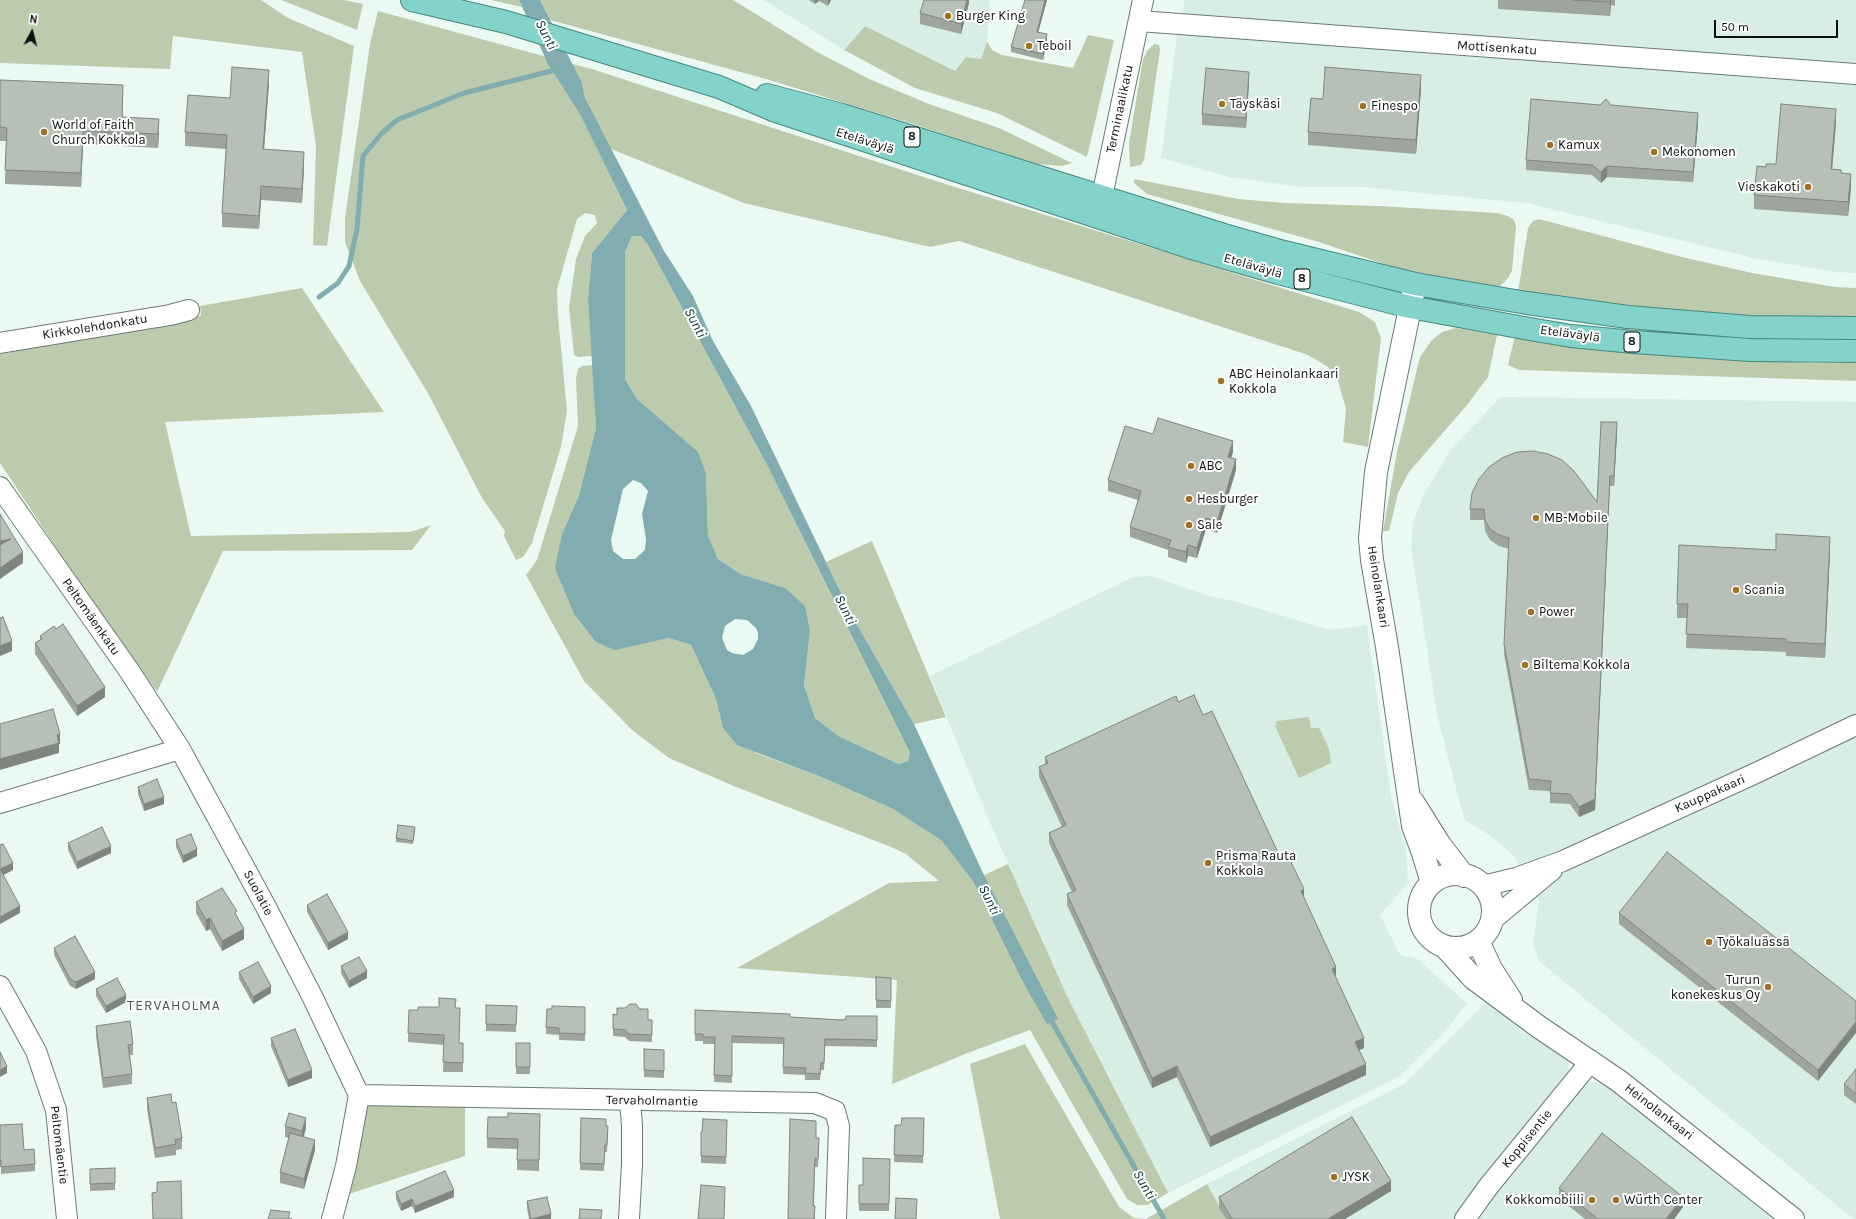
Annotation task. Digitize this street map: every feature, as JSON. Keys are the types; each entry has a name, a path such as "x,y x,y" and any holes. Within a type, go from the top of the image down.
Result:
{"highway":[{"name":"Eteläväylä","path":"412,0 506,22 719,87 773,110 1097,218 1270,271 1410,307 1555,333 1634,342 1750,350 1856,351"},
{"name":"Eteläväylä","path":"719,87 778,97 842,115 1276,250 1415,284 1527,303 1628,317 1749,327 1856,328"}],"street":[{"name":"Terminaalikatu","path":"1097,218 1143,0"},
{"name":"Mottisenkatu","path":"1139,21 1856,74"},
{"name":"Heinolankaari","path":"1415,284 1376,472 1370,538 1372,560 1387,647 1413,826 1432,883"},
{"name":"Kirkkolehdonkatu","path":"0,343 170,315 189,310"},
{"name":"Peltomäenkatu","path":"0,487 128,669 180,749"},
{"name":"Kauppakaari","path":"1483,886 1516,878 1563,861 1756,773 1856,725"},
{"path":"0,803 180,749"},
{"name":"Suolatie","path":"180,749 266,907 312,996 359,1095"},
{"name":"Heinolankaari","path":"1409,796 1440,845 1464,876"},
{"name":"Kauppakaari","path":"1492,920 1563,861"},
{"path":"1453,875 1464,876 1474,879 1483,886 1489,896 1492,908 1492,920 1486,932 1478,941 1466,947 1445,947 1435,942 1427,934 1421,924 1419,913 1420,902 1432,883 1442,877 1453,875"},
{"name":"Heinolankaari","path":"1478,941 1491,969 1519,1013"},
{"name":"Heinolankaari","path":"1445,947 1473,978 1519,1013 1591,1061 1625,1086 1793,1219"},
{"name":"Peltomäentie","path":"0,986 36,1051 54,1105 59,1126 67,1219"},
{"name":"Koppisentie","path":"1465,1219 1488,1187 1591,1061"},
{"path":"332,1219 346,1166 359,1095"},
{"name":"Tervaholmantie","path":"359,1095 815,1103 835,1111 839,1126 836,1219"},
{"path":"629,1219 632,1164 630,1100"}],"shaded area":[{"path":"764,0 990,0 987,41 981,59 966,57 955,71 865,26 844,50"},
{"path":"1184,0 1856,0 1856,273 1836,272 1754,258 1526,203 1362,187 1302,187 1229,177 1161,158 1177,36 1183,15"},
{"path":"1501,397 1856,402 1856,1219 1846,1213 1539,961 1533,944 1539,900 1514,856 1492,837 1464,819 1437,714 1411,547 1413,523 1425,492 1452,448"},
{"path":"1151,576 1209,596 1234,601 1329,630 1367,625 1391,796 1406,851 1408,883 1380,915 1400,955 1418,959 1467,1004 1441,1036 1400,1076 1168,1193 1067,996 993,830 930,676 1133,577"},
{"path":"1488,1000 1523,1032 1570,1060 1567,1074 1457,1219 1226,1219 1207,1184 1404,1084"},
{"path":"1584,1082 1603,1082 1778,1219 1472,1219"}],"green space":[{"path":"0,0 261,0 288,18 354,46 327,246 313,245 316,146 302,52 173,36 170,69 0,63"},
{"path":"281,0 344,0 363,4 357,30"},
{"path":"491,0 519,0 522,7"},
{"path":"540,0 733,0 819,53 869,79 929,104 999,128 1072,163 1062,166 1037,164 766,79 550,20"},
{"path":"378,11 595,70 939,182 1359,312 1375,322 1381,338 1368,447 1343,442 1346,409 1338,381 1328,367 1308,355 959,241 930,247 744,203 594,142 627,210 592,253 588,299 592,356 578,357 574,355 569,307 576,259 585,236 597,223 595,215 585,213 577,219 557,289 558,316 567,411 561,447 532,543 523,557 516,560 504,536 505,531 482,498 429,395 360,281 345,242 345,218 370,44"},
{"path":"865,26 955,71 966,57 981,59 987,41 992,50 1002,55 1073,68 1088,35 1114,40 1087,157 997,113 915,88 844,50"},
{"path":"1154,44 1159,45 1160,50 1144,160 1141,165 1130,167 1129,143 1143,59 1147,51"},
{"path":"1134,179 1238,199 1285,203 1379,206 1497,213 1508,216 1514,220 1516,227 1512,271 1508,278 1498,288 1416,275 1319,242 1147,194 1134,183"},
{"path":"1539,219 1682,257 1752,273 1835,287 1856,288 1856,319 1738,318 1639,309 1518,292 1528,228 1533,221"},
{"path":"632,236 641,236 648,245 766,463 910,753 908,761 899,764 840,737 815,718 804,685 810,631 785,588 741,574 718,559 708,536 706,473 698,453 637,399 625,379 625,253"},
{"path":"302,288 384,412 165,422 191,536 410,532 431,525 412,550 223,551 157,692 77,579 0,463 0,354 201,316 200,306"},
{"path":"1456,328 1497,335 1488,377 1467,405 1409,472 1398,493 1389,531 1383,531 1397,452 1420,357 1432,340 1442,332"},
{"path":"1515,336 1656,355 1812,363 1856,363 1856,381 1519,370 1508,365"},
{"path":"593,365 596,428 579,495 562,534 615,649 669,638 691,645 716,699 723,728 756,753 826,779 893,809 942,841 973,880 1008,864 1067,996 1168,1193 1147,1205 1137,1205 1127,1199 1030,1030 970,1052 892,1084 897,980 737,968 889,883 939,881 906,854 891,847 736,787 669,758 632,730 584,681 526,575 537,560 578,426 576,378 578,369 582,366"},
{"path":"872,541 946,717 914,724 852,616 826,562"},
{"path":"1309,717 1311,728 1319,728 1329,749 1331,763 1299,778 1275,726 1277,721"},
{"path":"1025,1044 1119,1207 1134,1218 1146,1219 1000,1219 970,1064"},
{"path":"366,1103 465,1104 465,1156 346,1195"},
{"path":"1207,1184 1226,1219 1146,1219"}],"water":[{"path":"519,0 540,0 581,81 585,98 664,251 693,296 713,341 751,406 852,616 914,724 983,873 1058,1019 1047,1024 1024,984 973,881 942,841 893,809 826,779 737,745 723,728 716,699 691,645 669,638 615,650 596,642 574,614 555,568 562,534 579,495 596,428 588,299 592,253 627,210 580,114 548,64","holes":["632,236 641,236 648,245 766,463 910,753 908,761 899,764 840,737 815,718 804,685 810,631 805,606 785,588 741,574 718,559 708,536 706,473 698,452 637,399 625,379 625,253","633,480 641,483 648,491 642,514 646,539 645,550 635,559 623,559 613,551 611,540 623,489","735,619 747,620 756,628 758,633 758,639 753,649 743,655 732,653 727,650 722,638 725,626"]}],"building":[{"path":"924,0 967,0 961,24 920,13"},
{"path":"1025,0 1045,0 1037,32 1047,34 1043,54 1011,47"},
{"path":"1574,0 1610,0 1610,2"},
{"path":"232,67 269,70 263,149 304,152 302,189 261,186 259,216 222,213 227,135 185,132 188,95 230,98"},
{"path":"1325,67 1421,75 1416,140 1308,132 1311,98 1323,99"},
{"path":"1206,68 1249,72 1246,118 1202,114"},
{"path":"0,80 123,85 122,117 159,119 158,134 83,131 81,173 5,170 7,128 0,127"},
{"path":"1531,99 1600,105 1606,99 1611,105 1698,113 1693,172 1607,166 1601,172 1592,165 1526,160"},
{"path":"1781,104 1836,109 1831,169 1841,170 1841,173 1851,174 1848,202 1754,195 1757,166 1766,167 1766,164 1776,164"},
{"path":"1158,418 1233,441 1228,457 1236,459 1217,522 1206,518 1197,548 1188,545 1186,552 1168,547 1171,540 1130,527 1141,491 1108,480 1125,426 1153,434"},
{"path":"1601,422 1617,422 1614,476 1610,476 1595,799 1579,807 1570,794 1550,793 1551,781 1529,779 1504,644 1509,538 1499,535 1490,529 1485,520 1484,509 1470,509 1472,493 1479,479 1489,467 1502,458 1517,452 1533,451 1548,454 1562,460 1574,471 1597,502"},
{"path":"0,514 23,552 0,568 0,545 11,539 0,541"},
{"path":"1776,534 1830,537 1825,644 1786,642 1786,639 1686,634 1688,604 1677,604 1679,545 1776,550"},
{"path":"3,617 12,641 0,646 0,618"},
{"path":"63,624 105,687 77,706 35,643 42,639 40,636 54,626 56,629"},
{"path":"1194,695 1203,715 1212,711 1281,859 1288,856 1304,889 1301,891 1336,967 1332,969 1364,1038 1355,1042 1366,1064 1210,1137 1177,1066 1152,1078 1067,894 1076,890 1049,833 1066,825 1039,767 1048,763 1045,757 1176,696 1178,702"},
{"path":"53,709 60,734 57,735 59,743 0,759 0,724"},
{"path":"157,779 164,797 144,804 138,787"},
{"path":"398,825 415,827 413,841 396,838"},
{"path":"102,827 111,846 77,862 68,843"},
{"path":"191,834 197,849 183,856 176,840"},
{"path":"3,844 13,863 0,869 0,845"},
{"path":"1667,852 1856,1001 1856,1022 1818,1070 1619,913"},
{"path":"0,869 20,906 0,917"},
{"path":"222,888 237,911 235,913 244,929 222,941 210,918 206,920 196,902"},
{"path":"327,894 348,932 328,943 307,905"},
{"path":"75,936 95,972 76,982 70,979 54,948"},
{"path":"359,957 367,971 349,981 341,966"},
{"path":"258,962 271,986 253,997 239,972"},
{"path":"876,977 891,978 891,1001 876,1000"},
{"path":"117,978 126,995 106,1006 96,989"},
{"path":"439,998 456,999 455,1008 460,1008 459,1043 463,1043 463,1063 443,1062 444,1035 408,1033 409,1010 418,1010 418,1007 439,1007"},
{"path":"630,1004 636,1004 640,1009 648,1009 648,1020 652,1020 652,1035 629,1034 625,1030 613,1029 613,1014 617,1015 617,1008 625,1008"},
{"path":"486,1005 517,1006 516,1025 486,1024"},
{"path":"552,1006 585,1007 585,1034 559,1033 559,1028 546,1027 547,1009 552,1009"},
{"path":"695,1010 790,1014 790,1017 842,1020 846,1019 846,1016 877,1016 877,1040 825,1039 824,1063 821,1063 820,1074 805,1073 806,1068 783,1067 784,1038 732,1036 732,1076 714,1075 715,1037 703,1037 703,1034 695,1034"},
{"path":"130,1021 133,1044 128,1045 132,1074 103,1078 96,1026"},
{"path":"295,1029 312,1070 288,1080 271,1038"},
{"path":"516,1043 530,1043 530,1067 516,1067"},
{"path":"644,1049 664,1050 664,1071 644,1070"},
{"path":"0,1052 7,1066 0,1070"},
{"path":"1856,1069 1856,1094 1844,1084"},
{"path":"171,1094 172,1103 176,1102 182,1138 175,1140 176,1144 155,1148 147,1098"},
{"path":"289,1113 306,1118 302,1131 285,1126"},
{"path":"508,1113 540,1114 539,1160 517,1160 518,1139 487,1138 488,1117 508,1117"},
{"path":"1352,1117 1391,1181 1328,1219 1232,1219 1219,1197"},
{"path":"581,1118 606,1119 606,1126 608,1126 604,1164 580,1163"},
{"path":"902,1118 924,1118 923,1156 894,1155 895,1125 901,1125"},
{"path":"703,1119 727,1120 726,1157 701,1156 701,1132"},
{"path":"790,1119 816,1121 816,1138 819,1138 818,1159 815,1158 813,1206 815,1206 814,1219 788,1219"},
{"path":"22,1124 24,1150 34,1149 35,1164 1,1167 0,1125"},
{"path":"290,1133 315,1140 304,1179 280,1172"},
{"path":"1602,1133 1683,1197 1666,1219 1598,1219 1559,1188"},
{"path":"863,1158 890,1159 889,1204 859,1204 859,1185 863,1185"},
{"path":"115,1168 115,1183 90,1184 90,1169"},
{"path":"445,1171 454,1190 415,1206 412,1199 401,1204 396,1192"},
{"path":"181,1181 182,1219 153,1219 152,1193 157,1192 157,1182"},
{"path":"701,1185 725,1187 724,1219 698,1219"},
{"path":"547,1197 551,1214 531,1219 527,1201"},
{"path":"896,1198 917,1199 916,1219 895,1219"},
{"path":"580,1209 602,1210 601,1219 579,1219"},
{"path":"271,1210 290,1212 288,1218 292,1219 268,1219"}],"waterway":[{"path":"319,297 338,283 349,266 357,229 363,156 381,134 397,120 464,93 559,69"},
{"name":"Sunti","path":"1052,1022 1164,1219"}],"place":[{"name":"Burger King","path":"948,16"},
{"name":"Teboil","path":"1029,46"},
{"name":"Täyskäsi","path":"1222,104"},
{"name":"Finespo","path":"1363,106"},
{"name":"World of Faith Church Kokkola","path":"44,132"},
{"name":"Kamux","path":"1550,145"},
{"name":"Mekonomen","path":"1654,152"},
{"name":"Vieskakoti","path":"1808,187"},
{"name":"ABC Heinolankaari Kokkola","path":"1221,381"},
{"name":"ABC","path":"1191,466"},
{"name":"Hesburger","path":"1189,499"},
{"name":"MB-Mobile","path":"1536,518"},
{"name":"Sale","path":"1189,525"},
{"name":"Scania","path":"1736,590"},
{"name":"Power","path":"1531,612"},
{"name":"Biltema Kokkola","path":"1525,665"},
{"name":"Prisma Rauta Kokkola","path":"1208,863"},
{"name":"Työkaluässä","path":"1709,942"},
{"name":"Turun konekeskus Oy","path":"1768,987"},
{"name":"JYSK","path":"1334,1177"},
{"name":"Kokkomobiili","path":"1592,1200"},
{"name":"Würth Center","path":"1616,1200"}],"district":[{"name":"TERVAHOLMA","path":"174,1006"}]}
